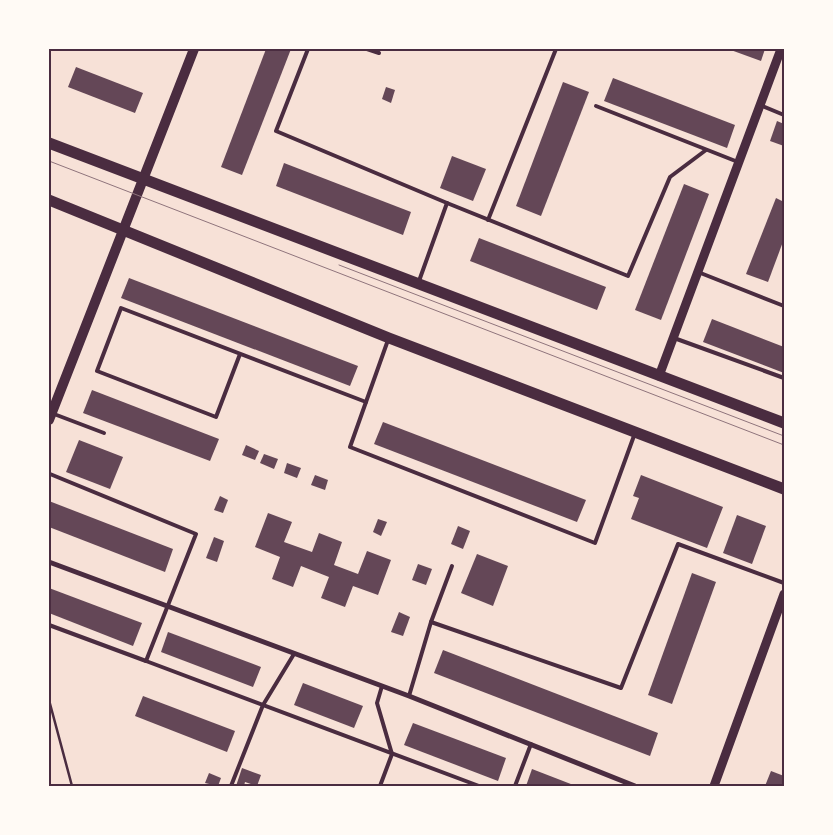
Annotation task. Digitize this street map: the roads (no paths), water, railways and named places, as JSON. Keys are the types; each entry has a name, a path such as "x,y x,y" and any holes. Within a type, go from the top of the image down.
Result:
{"main road":[{"path":"50,417 194,49"},
{"path":"49,143 784,423"},
{"path":"49,200 389,338 784,489"}],"street":[{"path":"659,376 781,49"},
{"path":"49,562 409,696 636,786"},
{"path":"714,786 784,594"}],"lane":[{"path":"308,49 276,131 488,220 628,276 670,177 706,150"},
{"path":"367,49 379,53"},
{"path":"488,220 556,49"},
{"path":"760,105 784,115"},
{"path":"596,106 738,162"},
{"path":"418,283 447,203"},
{"path":"698,272 784,306"},
{"path":"240,354 216,417 97,371 121,308 366,402"},
{"path":"389,338 350,447 595,543 635,431"},
{"path":"674,338 784,378"},
{"path":"50,417 104,432"},
{"path":"50,474 196,534 146,661"},
{"path":"431,622 621,688 678,544 784,583"},
{"path":"409,696 431,622 452,566"},
{"path":"49,625 479,786"},
{"path":"231,786 263,705 294,654"},
{"path":"380,786 392,754 376,703 382,686"},
{"path":"515,786 531,744"}],"tram line":[{"path":"49,161 784,445"},
{"path":"339,265 784,436"}]}
